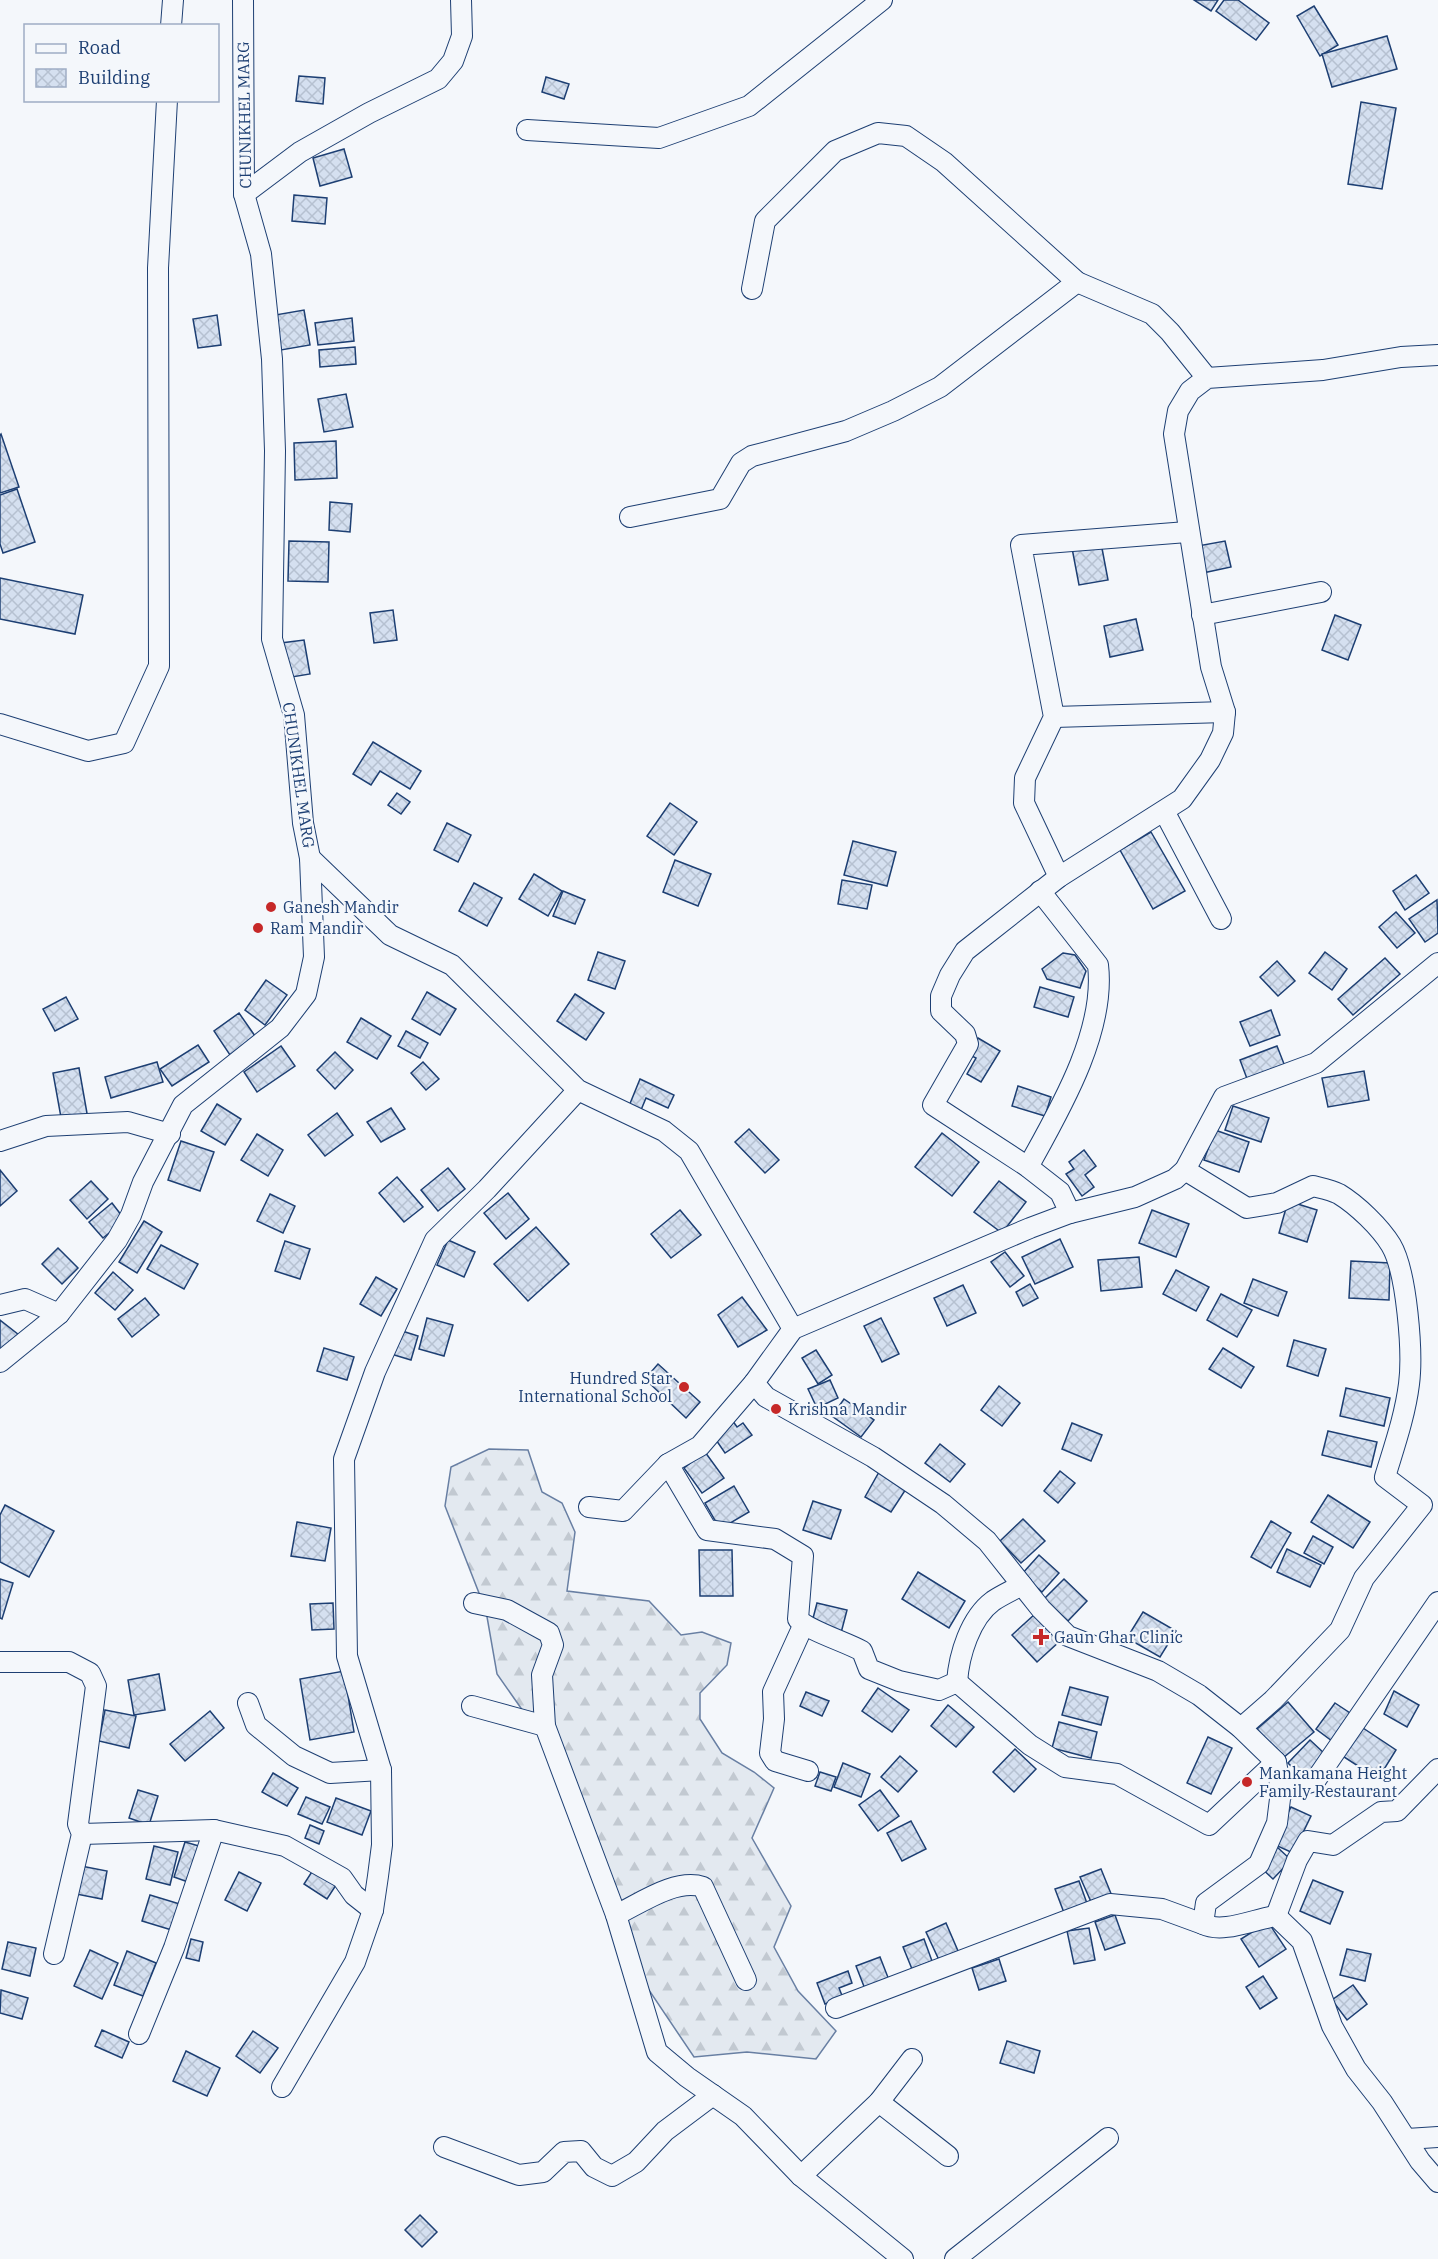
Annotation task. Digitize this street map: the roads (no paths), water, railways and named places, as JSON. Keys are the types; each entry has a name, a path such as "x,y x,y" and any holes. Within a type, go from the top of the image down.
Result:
{"street":[{"path":"171,24 173,0"},
{"name":"CHUNIKHEL MARG","path":"0,1362 59,1314 117,1240 131,1215 143,1182 170,1134 183,1105 280,1028 306,994 314,957 310,858 303,824 294,715 272,639 275,451 272,359 261,254 244,194 243,0"},
{"path":"244,194 300,152 369,113 438,79 453,61 462,36 461,0"},
{"path":"527,130 659,138 749,106 882,0"},
{"path":"0,724 88,750 124,742 159,666 158,268 167,102"},
{"path":"752,289 765,220 835,151 878,133 906,136 944,162 1077,282 1152,314 1170,332 1207,378"},
{"path":"630,517 720,499 741,463 752,456 846,431 893,411 940,387 1077,282"},
{"path":"1070,1214 1060,1192 1028,1167 933,1105 933,1099 968,1044 965,1034 941,1011 941,996 950,975 972,945 1059,877 1182,799 1210,760 1223,733 1225,712 1211,667 1187,532 1174,434 1178,411 1190,391 1207,378 1323,370 1401,357 1438,355"},
{"path":"1059,877 1024,803 1022,791 1025,778 1054,717 1021,544 1187,532"},
{"path":"1202,615 1321,592"},
{"path":"1054,717 1225,712"},
{"path":"1164,811 1221,919"},
{"path":"310,858 390,935 452,965 578,1090 664,1131 689,1151 793,1329"},
{"path":"1028,1167 1056,1117 1089,1039 1100,980 1098,965 1040,891"},
{"path":"589,1507 623,1511 668,1464 700,1446 754,1383 793,1329 1070,1214 1135,1197 1174,1179 1185,1170 1224,1097 1316,1063 1438,963"},
{"path":"282,2087 355,1962 373,1910 382,1845 381,1770 347,1656 344,1459 375,1372 435,1240 487,1189 578,1090"},
{"path":"0,1141 46,1126 128,1122 170,1134"},
{"path":"1185,1170 1247,1208 1277,1203 1313,1186 1338,1193 1368,1219 1391,1245 1399,1264 1410,1336 1409,1384 1400,1431 1385,1477 1422,1505 1364,1578 1340,1630 1273,1700 1240,1728"},
{"path":"0,1305 25,1299 59,1314"},
{"path":"754,1383 766,1397 873,1457 943,1504 987,1541 1022,1585 1068,1636 1158,1671 1198,1695 1240,1728 1275,1762 1281,1791 1277,1823 1259,1864 1206,1904 1203,1924"},
{"path":"668,1464 707,1530 775,1539 803,1556 798,1619 803,1626 842,1639 862,1651 868,1669 899,1681 939,1690 957,1682"},
{"path":"957,1682 958,1664 971,1630 991,1603 1022,1585"},
{"path":"474,1602 507,1610 549,1633 553,1645 542,1675 545,1726 616,1915 657,2052 743,2116 801,2176 903,2259"},
{"path":"1281,1791 1315,1781 1438,1602"},
{"path":"803,1626 772,1692 774,1719 770,1754 775,1761 808,1771"},
{"path":"0,1662 69,1662 90,1672 96,1686 78,1824 82,1834 54,1954"},
{"path":"957,1682 1030,1745 1065,1767 1117,1774 1209,1825 1275,1762"},
{"path":"248,1703 256,1725 294,1756 330,1773 381,1770"},
{"path":"472,1706 545,1726"},
{"path":"1276,1916 1297,1860 1308,1841 1333,1845 1381,1812 1397,1811 1438,1769"},
{"path":"82,1834 214,1830 285,1846 342,1878 354,1895 373,1910"},
{"path":"139,2034 174,1948 214,1830"},
{"path":"616,1915 679,1886 692,1884 703,1887 746,1980"},
{"path":"836,2008 1110,1904 1162,1909 1219,1929 1254,1919 1276,1916"},
{"path":"1276,1916 1302,1941 1332,2026 1356,2069 1407,2139 1420,2161 1438,2182"},
{"path":"801,2176 879,2102 912,2059"},
{"path":"444,2147 519,2175 543,2172 564,2152 581,2151 594,2167 612,2176 636,2162 665,2132 713,2095"},
{"path":"879,2102 948,2156"},
{"path":"955,2259 1108,2138"},
{"path":"1407,2139 1438,2138"}],"place":[{"name":"Ganesh Mandir","path":"271,907"},
{"name":"Ram Mandir","path":"258,928"},
{"name":"Hundred Star International School","path":"684,1387"},
{"name":"Krishna Mandir","path":"776,1409"},
{"name":"Gaun Ghar Clinic","path":"1041,1637"},
{"name":"Mankamana Height Family Restaurant","path":"1247,1782"}]}
